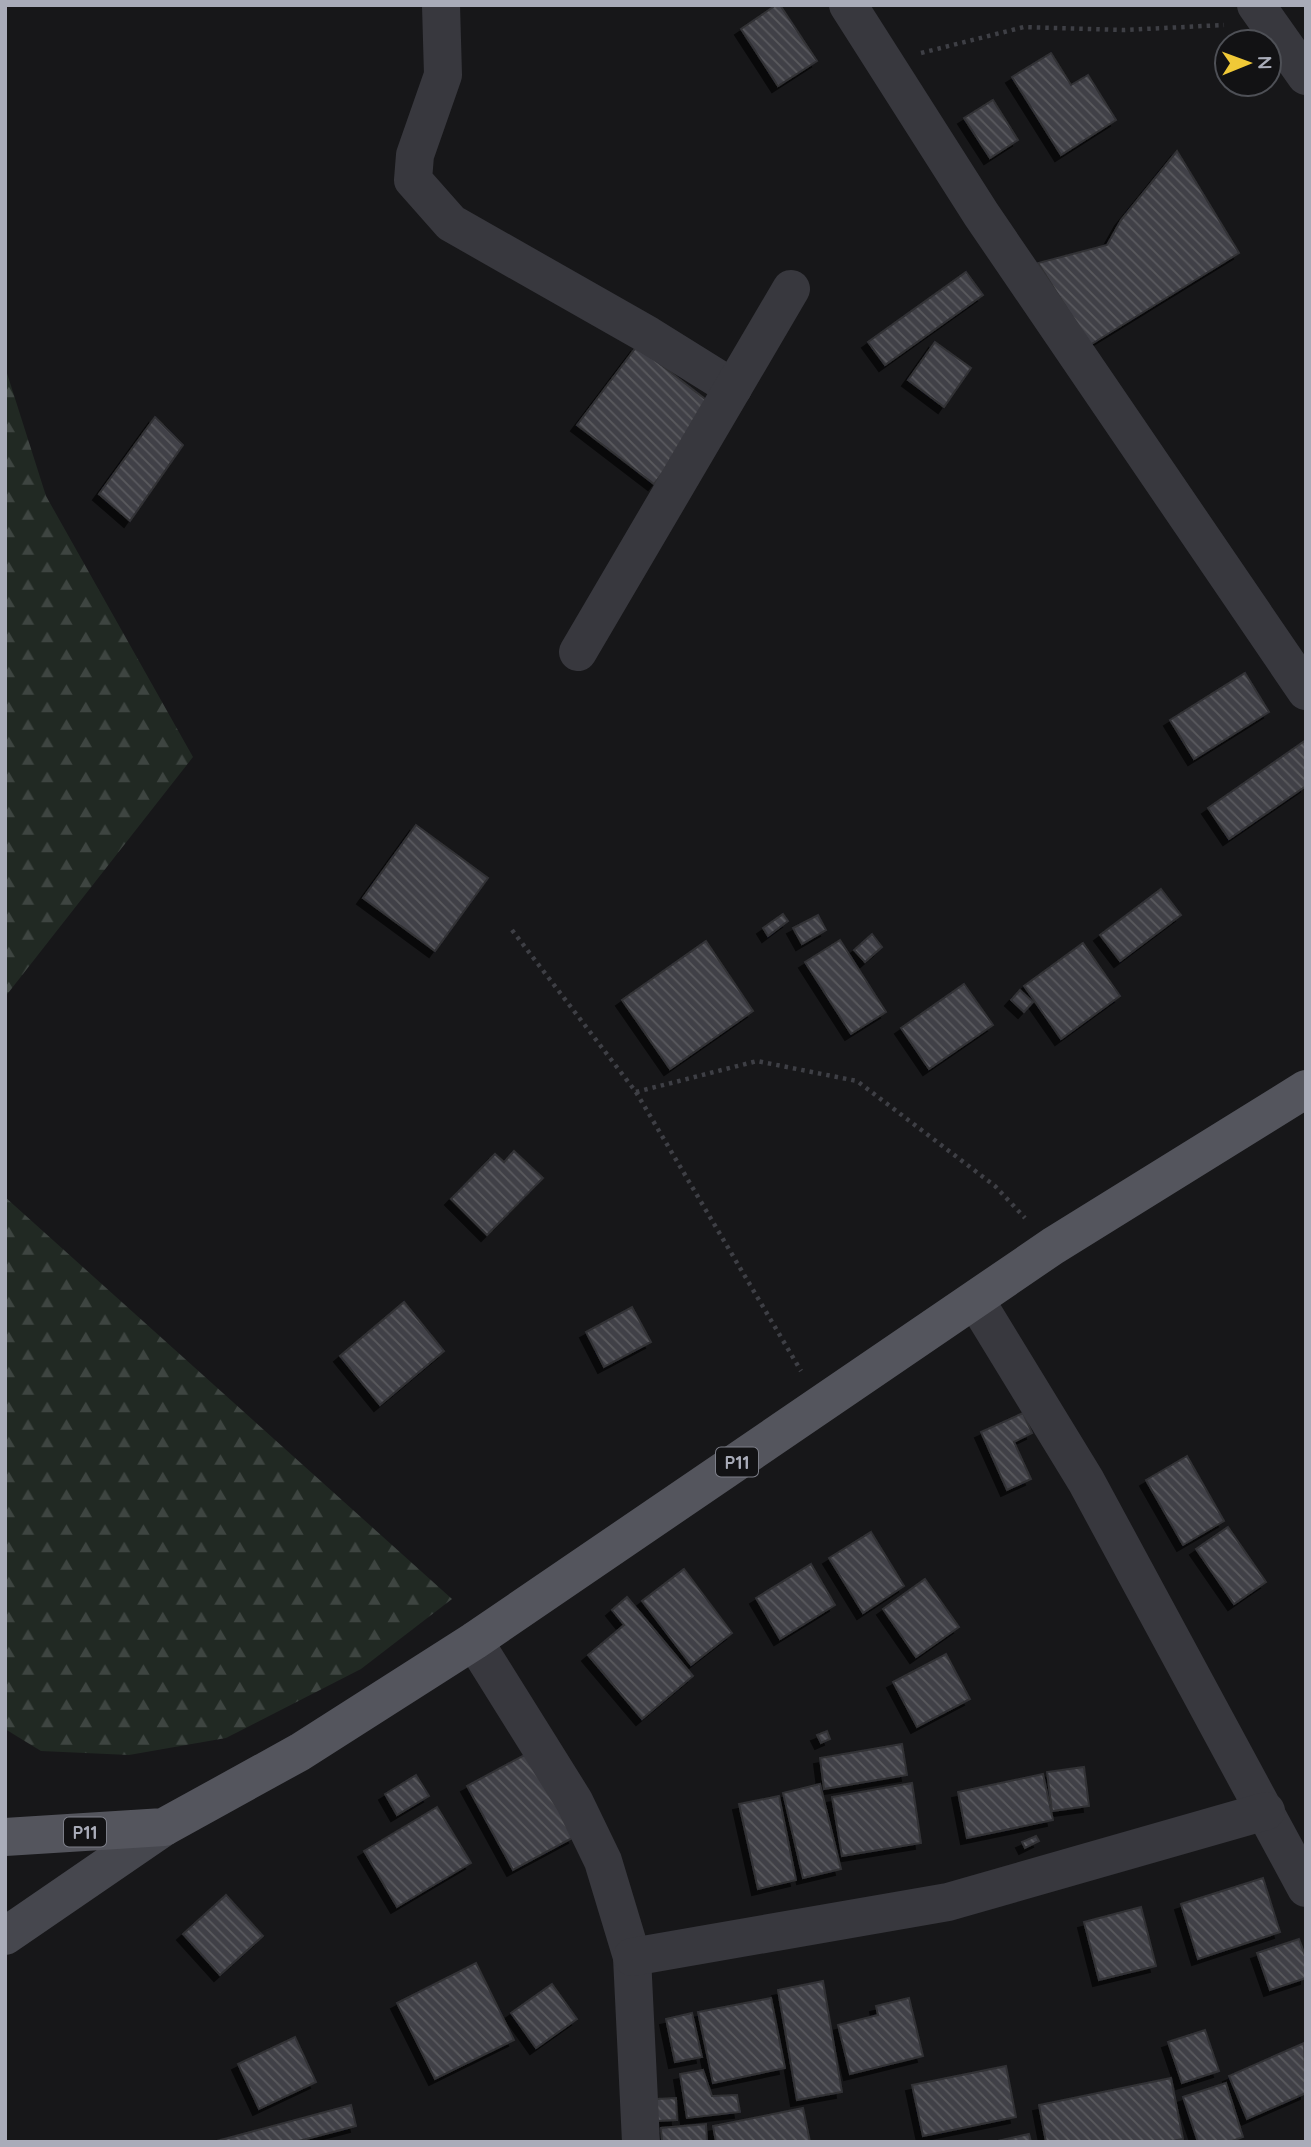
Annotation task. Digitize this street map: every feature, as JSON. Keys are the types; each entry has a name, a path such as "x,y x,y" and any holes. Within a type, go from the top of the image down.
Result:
{"main road":[{"name":"P11","path":"5,1838 164,1828 300,1752 474,1641 1053,1246 1306,1089"},
{"path":"5,1936 164,1828"}],"street":[{"path":"441,5 443,75 415,155 413,180 451,223 648,335 733,388"},
{"path":"848,5 981,215 1306,691"},
{"path":"1262,14 1306,76"},
{"path":"578,652 792,289"},
{"path":"976,1300 1086,1481 1306,1888"},
{"path":"474,1641 574,1801 603,1861 632,1957 641,2142"},
{"path":"632,1957 948,1902 1266,1811"}],"path":[{"path":"885,62 1024,27 1124,30 1262,14"},
{"path":"512,930 636,1092 821,1405"},
{"path":"636,1092 757,1061 857,1081 995,1186 1053,1246"}],"green space":[{"path":"5,367 46,496 193,757 5,997"},
{"path":"5,1197 452,1599 361,1669 226,1738 129,1755 41,1751 5,1729"}],"building":[{"path":"780,5 817,61 778,86 741,29"},
{"path":"1051,53 1071,85 1088,75 1116,120 1061,155 1012,77"},
{"path":"993,100 1018,140 990,158 964,118"},
{"path":"1177,151 1239,253 1090,345 1038,263 1107,245 1121,220"},
{"path":"966,272 983,295 885,365 868,342"},
{"path":"935,342 971,368 944,407 908,380"},
{"path":"637,346 714,406 654,484 577,425"},
{"path":"155,417 183,445 130,521 99,494"},
{"path":"1245,673 1269,712 1194,759 1170,720"},
{"path":"1306,740 1306,786 1229,839 1208,808"},
{"path":"416,825 488,878 435,951 363,898"},
{"path":"1161,889 1181,915 1120,961 1100,935"},
{"path":"783,914 788,921 768,936 763,928"},
{"path":"818,915 826,930 802,944 793,928"},
{"path":"872,934 882,947 865,962 854,950"},
{"path":"840,940 886,1012 851,1034 805,962"},
{"path":"706,941 753,1011 670,1069 622,1000"},
{"path":"1083,943 1120,996 1061,1039 1024,986"},
{"path":"964,984 993,1025 929,1069 901,1028"},
{"path":"1020,990 1033,1002 1024,1012 1011,1000"},
{"path":"514,1151 543,1178 487,1235 451,1199 495,1154 504,1162"},
{"path":"404,1302 444,1351 380,1405 340,1356"},
{"path":"632,1307 651,1342 604,1367 586,1332"},
{"path":"1023,1413 1032,1433 1014,1442 1031,1479 1007,1490 981,1432"},
{"path":"1187,1456 1224,1521 1183,1545 1146,1480"},
{"path":"1228,1527 1266,1582 1234,1604 1196,1549"},
{"path":"871,1532 904,1586 863,1613 829,1558"},
{"path":"811,1564 835,1605 780,1639 756,1598"},
{"path":"684,1569 732,1633 691,1665 642,1601"},
{"path":"925,1579 959,1627 916,1657 883,1609"},
{"path":"627,1597 693,1676 642,1719 588,1655 624,1625 612,1610"},
{"path":"946,1654 970,1699 917,1727 893,1682"},
{"path":"827,1731 830,1739 821,1743 817,1735"},
{"path":"902,1744 907,1775 824,1789 820,1758"},
{"path":"528,1753 574,1837 513,1870 467,1786"},
{"path":"1084,1767 1089,1806 1052,1811 1047,1772"},
{"path":"1043,1774 1053,1820 967,1838 958,1792"},
{"path":"416,1775 429,1796 397,1815 385,1794"},
{"path":"912,1783 921,1843 842,1856 832,1797"},
{"path":"820,1784 841,1869 803,1878 783,1793"},
{"path":"779,1796 796,1880 758,1889 739,1804"},
{"path":"437,1807 471,1863 397,1907 364,1851"},
{"path":"1036,1836 1039,1841 1025,1848 1022,1842"},
{"path":"1263,1878 1280,1932 1198,1959 1181,1904"},
{"path":"226,1895 263,1936 220,1975 183,1934"},
{"path":"1141,1907 1156,1966 1099,1980 1084,1922"},
{"path":"1299,1939 1306,1958 1306,1978 1270,1990 1257,1953"},
{"path":"476,1963 514,2040 435,2079 397,2003"},
{"path":"823,1981 842,2092 797,2100 778,1990"},
{"path":"552,1984 577,2019 536,2048 511,2013"},
{"path":"771,1998 785,2068 713,2083 698,2012"},
{"path":"909,1998 923,2056 850,2074 838,2025 878,2015 876,2006"},
{"path":"692,2013 702,2057 675,2062 666,2019"},
{"path":"1205,2030 1219,2071 1182,2083 1168,2042"},
{"path":"295,2037 316,2082 259,2109 238,2064"},
{"path":"1304,2043 1306,2093 1247,2119 1229,2076"},
{"path":"1006,2066 1016,2117 923,2136 912,2085"},
{"path":"703,2070 712,2096 737,2095 740,2112 687,2118 680,2074"},
{"path":"1171,2078 1183,2139 1167,2142 1046,2142 1039,2105"},
{"path":"1226,2083 1243,2137 1229,2142 1198,2142 1183,2097"},
{"path":"676,2098 677,2120 657,2121 656,2099"},
{"path":"351,2105 356,2126 295,2142 213,2142"},
{"path":"803,2108 810,2142 716,2142 713,2126"},
{"path":"706,2124 707,2142 662,2142 661,2128"},
{"path":"1029,2134 1031,2142 993,2142"}]}
